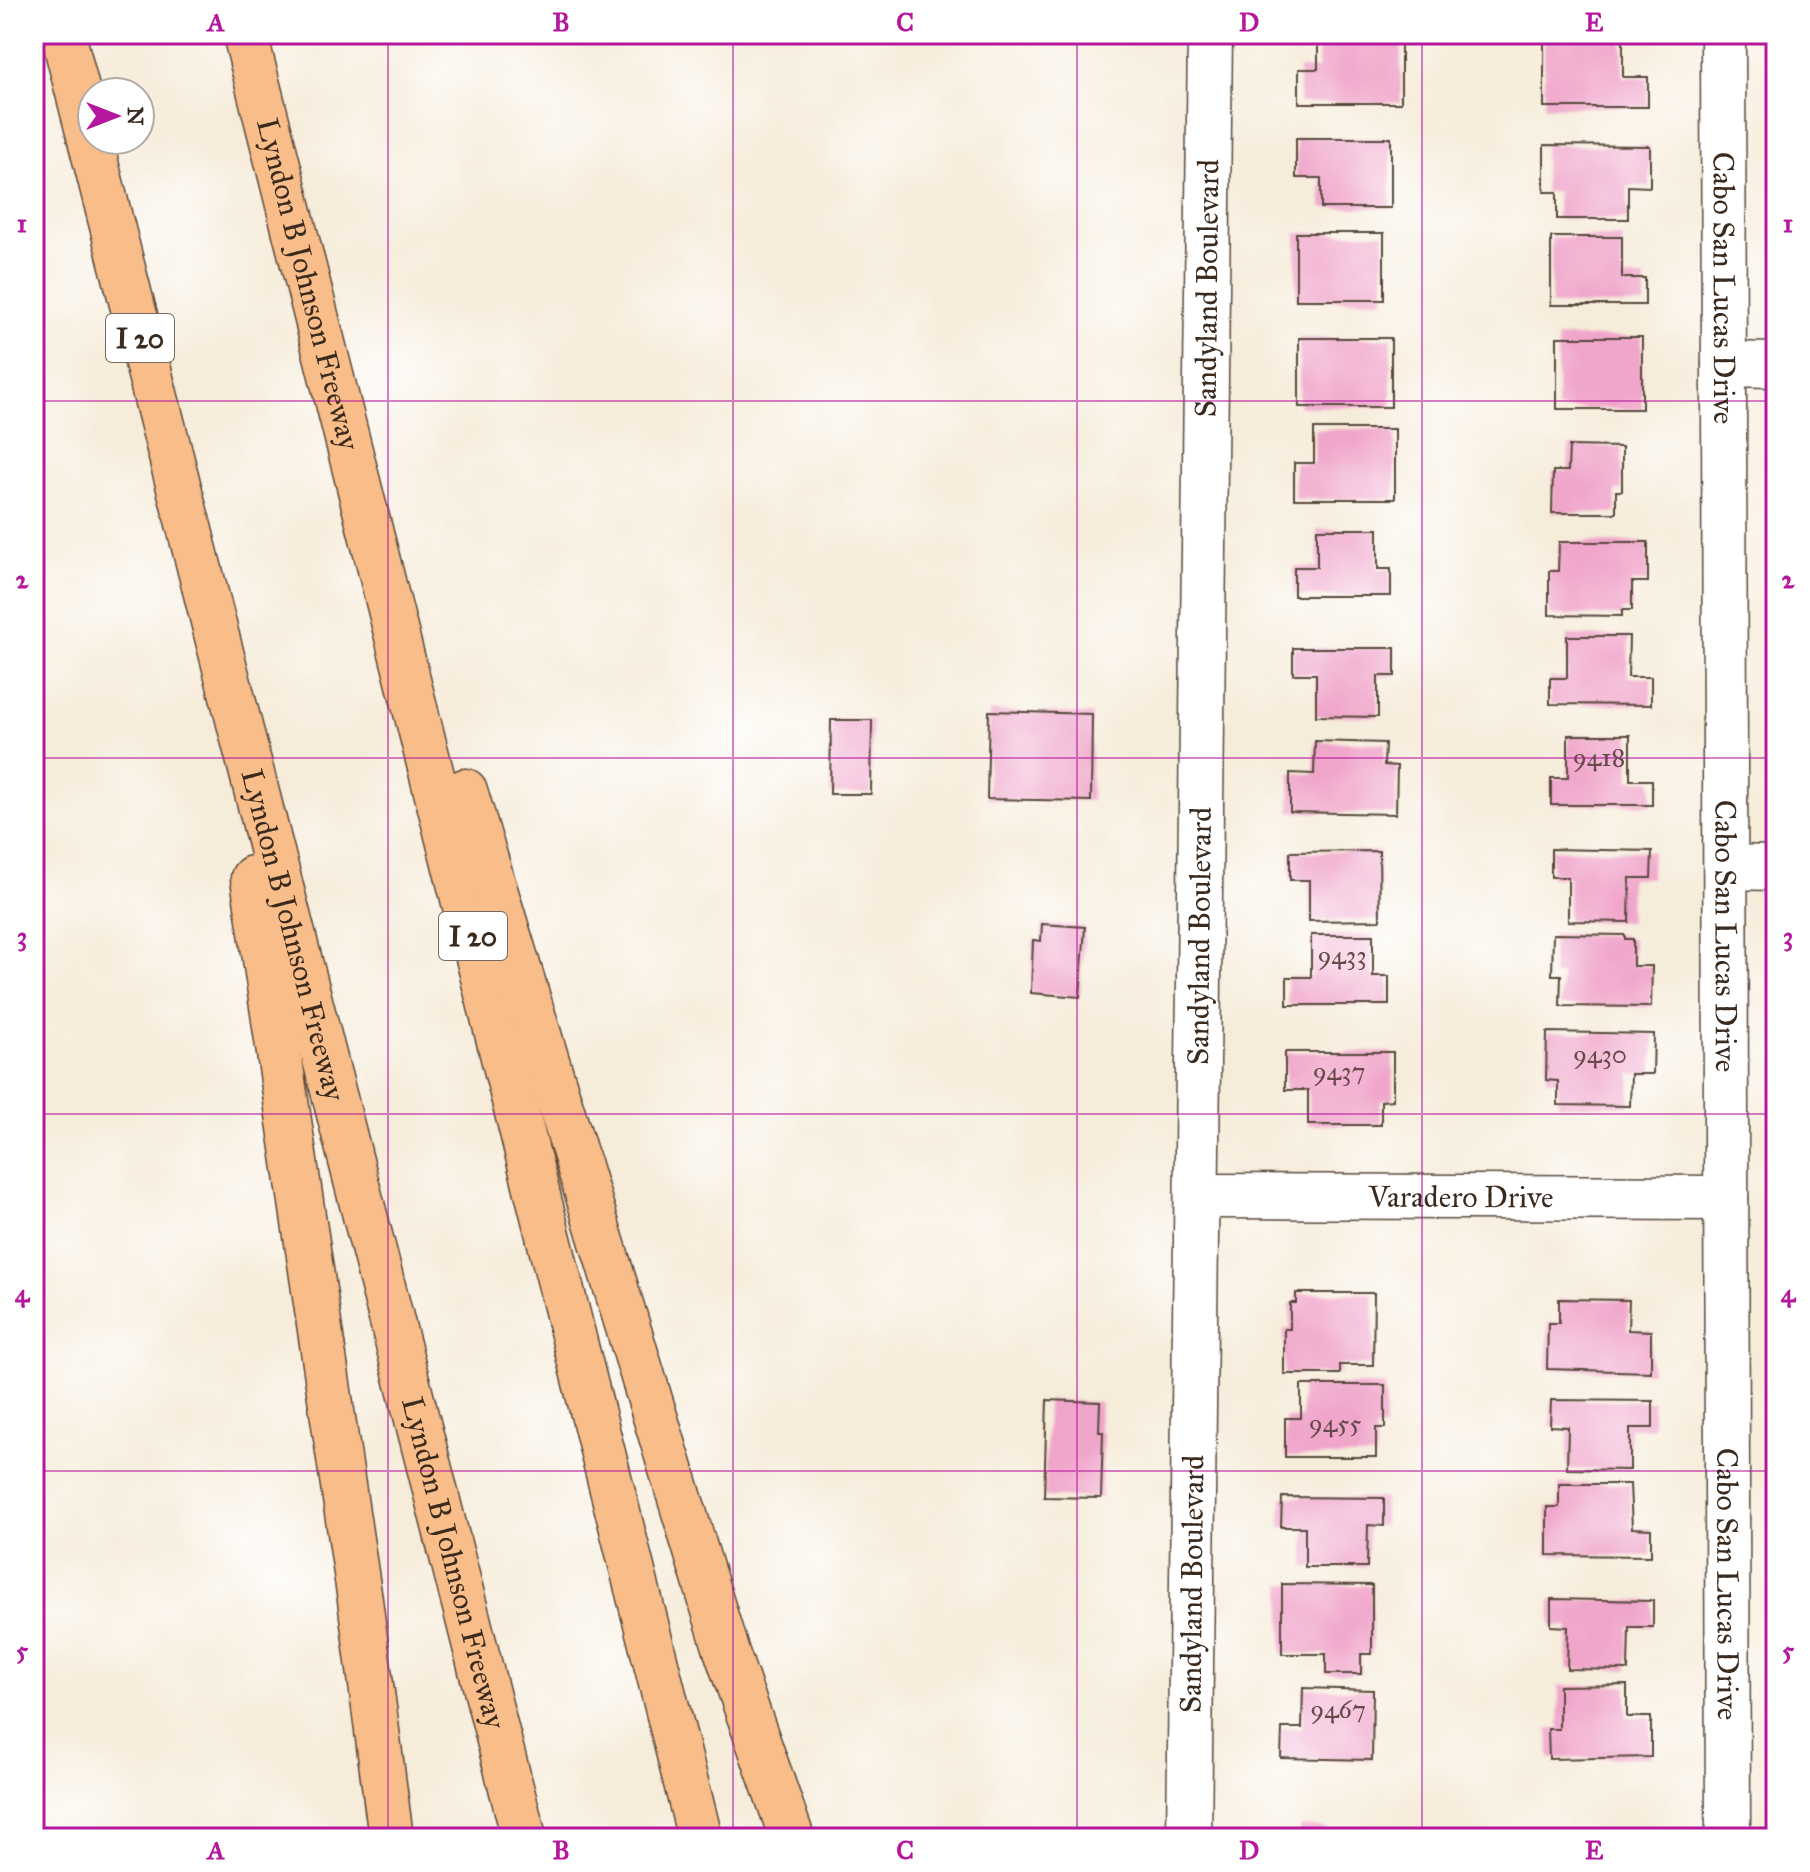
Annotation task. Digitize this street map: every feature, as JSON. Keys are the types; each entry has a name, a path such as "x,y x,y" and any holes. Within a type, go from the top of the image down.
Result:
{"highway":[{"name":"Lyndon B Johnson Freeway","path":"63,34 524,1838"},
{"name":"Lyndon B Johnson Freeway","path":"245,34 700,1838"},
{"path":"299,249 726,1650 792,1838"},
{"path":"217,642 363,1615 391,1838"}],"street":[{"name":"Sandyland Boulevard","path":"1189,1838 1210,34"},
{"name":"Cabo San Lucas Drive","path":"1723,34 1728,1838"},
{"path":"1724,364 1776,365"},
{"path":"1726,867 1776,868"},
{"name":"Varadero Drive","path":"1197,1196 1726,1198"}],"building":[{"path":"1318,34 1401,34 1401,103 1299,103 1299,69 1318,69"},
{"path":"1544,36 1623,36 1623,77 1648,77 1648,107 1544,107"},
{"path":"1296,138 1391,138 1391,208 1321,208 1321,178 1296,178"},
{"path":"1544,145 1650,146 1650,187 1628,186 1628,219 1557,219 1557,192 1544,192"},
{"path":"1296,233 1384,233 1384,300 1296,300"},
{"path":"1551,237 1622,237 1622,278 1645,278 1645,305 1551,305"},
{"path":"1557,337 1642,337 1642,409 1557,409"},
{"path":"1299,338 1391,338 1391,407 1299,407"},
{"path":"1314,429 1395,429 1395,499 1294,499 1294,463 1314,463"},
{"path":"1569,446 1622,447 1622,491 1616,491 1616,513 1552,513 1553,471 1568,471"},
{"path":"1317,529 1378,529 1378,569 1391,569 1391,596 1294,596 1294,567 1317,567"},
{"path":"1559,542 1648,542 1648,582 1632,582 1632,610 1622,610 1622,616 1549,615 1549,571 1558,571"},
{"path":"1567,636 1629,636 1628,677 1651,677 1651,705 1550,704 1550,678 1567,678"},
{"path":"1293,648 1395,648 1395,676 1378,676 1378,717 1316,716 1316,674 1293,674"},
{"path":"989,711 1092,714 1091,801 987,799"},
{"path":"831,720 872,720 871,794 830,794"},
{"path":"1568,735 1630,735 1630,780 1652,780 1652,805 1551,805 1551,778 1568,778"},
{"path":"1315,741 1385,743 1384,765 1397,766 1396,814 1290,812 1290,773 1314,774"},
{"path":"1551,849 1652,851 1651,878 1630,878 1629,922 1568,921 1568,877 1551,877"},
{"path":"1379,851 1380,920 1309,921 1309,880 1290,880 1290,852"},
{"path":"1042,924 1085,927 1080,997 1031,993 1033,940 1041,941"},
{"path":"1553,934 1625,935 1625,939 1633,939 1633,966 1652,966 1651,1007 1560,1006 1561,975 1552,975"},
{"path":"1311,935 1373,935 1373,976 1389,976 1389,1005 1287,1005 1287,977 1311,977"},
{"path":"1547,1032 1654,1034 1653,1074 1631,1074 1630,1106 1558,1105 1558,1081 1546,1080"},
{"path":"1285,1052 1393,1052 1393,1100 1381,1101 1381,1125 1308,1125 1308,1090 1285,1090"},
{"path":"1296,1293 1374,1293 1373,1365 1340,1365 1340,1374 1284,1374 1284,1329 1290,1329 1290,1303 1296,1303"},
{"path":"1559,1299 1629,1300 1628,1330 1651,1331 1651,1372 1547,1369 1548,1323 1559,1323"},
{"path":"1301,1385 1385,1385 1385,1428 1376,1428 1376,1457 1285,1457 1285,1418 1301,1418"},
{"path":"1047,1400 1100,1402 1099,1432 1103,1432 1101,1498 1044,1497"},
{"path":"1551,1400 1653,1401 1653,1428 1630,1428 1630,1470 1567,1469 1568,1427 1550,1426"},
{"path":"1559,1484 1630,1484 1632,1528 1651,1529 1651,1556 1547,1555 1547,1507 1559,1507"},
{"path":"1282,1497 1384,1498 1384,1526 1368,1525 1367,1567 1305,1567 1305,1527 1281,1527"},
{"path":"1282,1584 1372,1585 1372,1654 1361,1654 1361,1674 1326,1674 1326,1654 1282,1654"},
{"path":"1551,1599 1653,1601 1653,1627 1629,1627 1628,1670 1567,1669 1568,1627 1551,1626"},
{"path":"1627,1685 1627,1717 1651,1717 1651,1757 1549,1759 1548,1729 1559,1729 1559,1686"},
{"path":"1303,1688 1373,1690 1372,1760 1281,1758 1282,1728 1302,1728"},
{"path":"1299,1826 1327,1828 1326,1833 1367,1838 1299,1838"}]}
